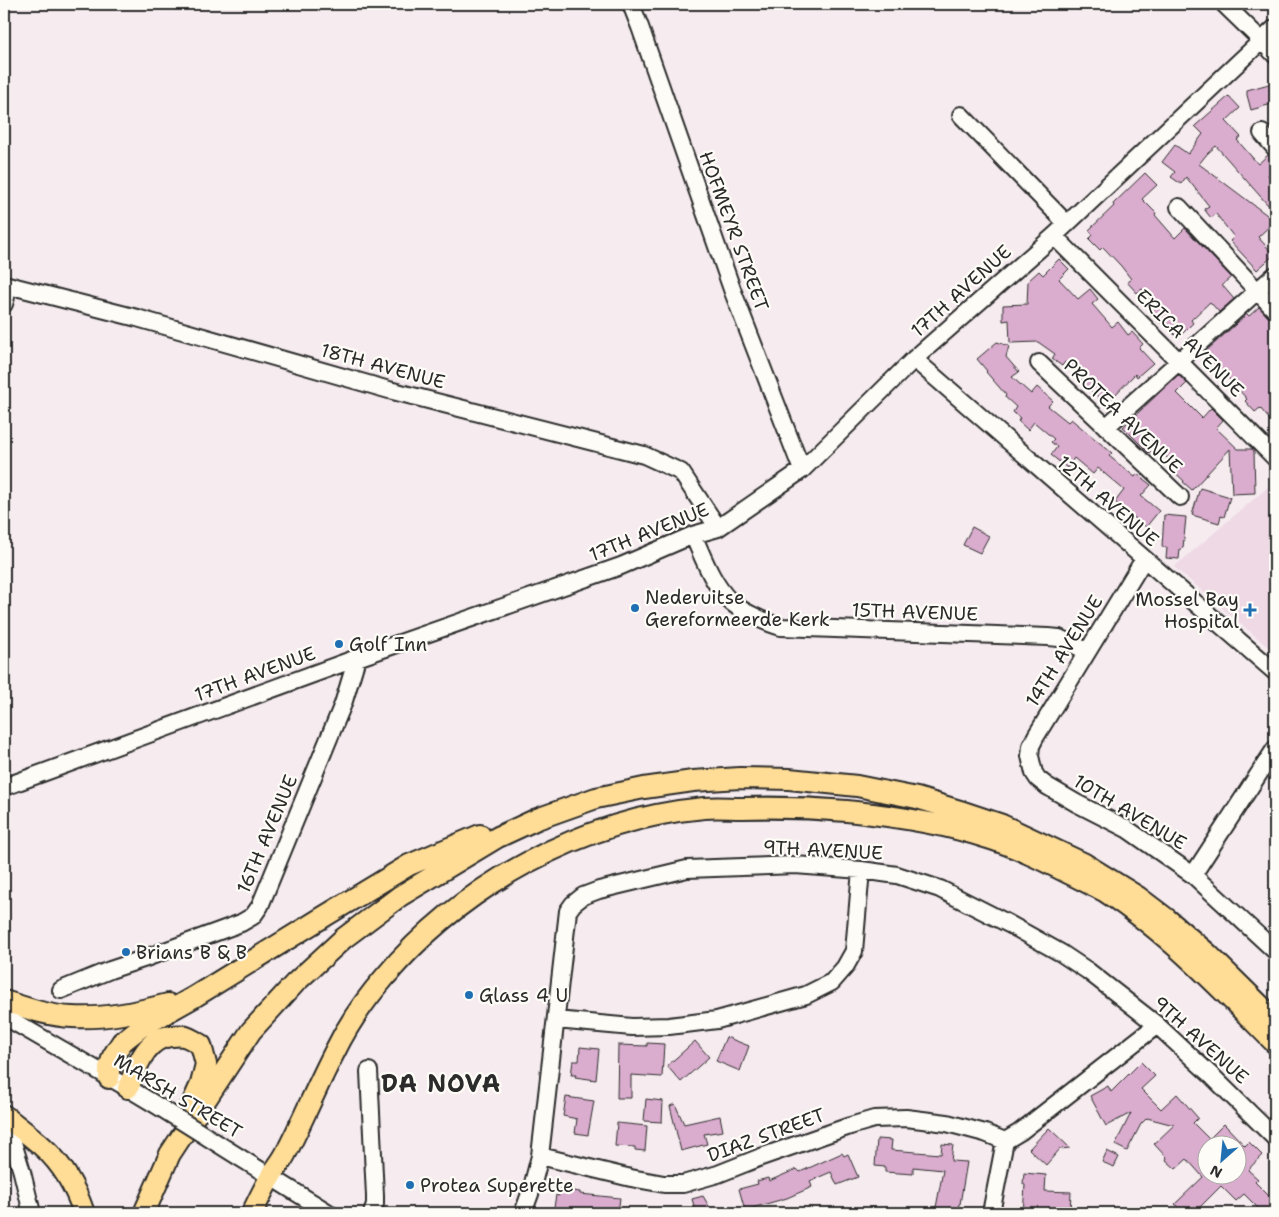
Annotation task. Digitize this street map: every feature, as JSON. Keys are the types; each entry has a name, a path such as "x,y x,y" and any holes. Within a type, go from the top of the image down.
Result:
{"main road":[{"path":"109,1078 109,1068 113,1056 122,1042 141,1027 194,997 409,865 522,816 644,788 693,781 740,778 789,778 857,786 917,798 1002,825 1055,849 1110,878 1167,919 1208,954 1275,1020"},
{"path":"464,857 500,838 538,823 599,805 645,795 694,788 740,785 788,786 855,794 916,805 957,817 1045,856 1104,891 1157,930 1196,964 1275,1043"},
{"path":"170,1154 252,1032 295,983 344,938 400,896 498,837 537,819 596,798"},
{"path":"252,1213 270,1177 285,1156 334,1052 346,1031 382,980 404,956 448,915 498,879 543,854 595,833 638,820 704,808 786,807 870,814 937,825 988,838 1020,850 1104,891"},
{"path":"4,1001 31,1010 61,1016 99,1017 143,1010 194,997"},
{"path":"128,1088 145,1053 150,1045 158,1039 168,1036 183,1036 201,1045 206,1064 201,1084 184,1117 144,1213"},
{"path":"5,1115 44,1148 63,1171 77,1194 84,1213"}],"street":[{"name":"HOFMEYR STREET","path":"631,4 733,292 802,470"},
{"path":"1224,4 1275,55"},
{"name":"17TH AVENUE","path":"4,787 357,658 621,566 693,535 718,528 802,470 914,360 1054,236 1275,28"},
{"path":"961,115 1067,224"},
{"path":"1262,133 1275,148"},
{"path":"1179,207 1275,310"},
{"name":"ERICA AVENUE","path":"1054,236 1275,458"},
{"path":"1106,427 1275,275"},
{"path":"4,304 5,281"},
{"name":"18TH AVENUE","path":"5,281 389,390 644,455 681,472 718,528"},
{"name":"12TH AVENUE","path":"914,360 1275,672"},
{"name":"PROTEA AVENUE","path":"1040,363 1180,497"},
{"name":"15TH AVENUE","path":"693,535 705,563 720,590 730,602 781,627 1048,637 1059,638 1087,651"},
{"name":"14TH AVENUE","path":"1032,768 1031,746 1036,736 1144,559"},
{"name":"16TH AVENUE","path":"61,990 110,970 241,923 252,916 260,906 344,704 357,658"},
{"path":"1193,875 1275,749"},
{"name":"10TH AVENUE","path":"1032,768 1038,779 1046,786 1127,830 1193,875 1275,951"},
{"name":"9TH AVENUE","path":"523,1213 540,1156 568,911 583,896 599,890 688,869 795,864 897,875 940,889 1009,924 1061,953 1088,971 1157,1025 1275,1138"},
{"path":"556,1020 632,1026 669,1026 717,1020 806,996 832,982 845,967 854,951 861,870"},
{"name":"MARSH STREET","path":"4,1016 128,1088 330,1213"},
{"path":"991,1213 1005,1141 1020,1132 1157,1025"},
{"path":"368,1071 375,1196 374,1213"},
{"path":"5,1115 32,1213"},
{"name":"DIAZ STREET","path":"540,1156 631,1178 664,1184 683,1184 718,1174 770,1154 874,1119 906,1118 947,1123 985,1133 1005,1141"}],"shaded area":[{"name":"Mossel Bay Hospital","path":"1275,481 1275,653 1174,567"}],"building":[{"path":"1269,84 1275,86 1275,103 1251,110 1247,90"},
{"path":"1229,96 1240,108 1226,121 1241,137 1237,140 1258,164 1268,155 1275,162 1275,169 1268,175 1275,183 1275,213 1216,146 1199,164 1275,221 1258,237 1274,255 1257,270 1230,241 1234,237 1216,214 1211,218 1204,209 1209,206 1186,177 1181,184 1171,177 1175,172 1162,162 1175,145 1188,154 1203,134 1195,126"},
{"path":"1145,173 1157,185 1142,199 1156,213 1155,215 1175,238 1185,228 1231,277 1222,285 1234,299 1219,312 1210,302 1191,320 1193,323 1178,338 1150,313 1156,306 1142,289 1137,293 1127,282 1131,279 1121,266 1103,247 1100,250 1089,239 1093,235 1089,230"},
{"path":"1059,259 1069,269 1059,279 1078,299 1090,289 1098,299 1092,304 1112,327 1118,322 1128,335 1132,332 1143,344 1139,348 1153,363 1137,377 1135,374 1112,398 1108,394 1102,400 1080,381 1086,376 1065,362 1062,366 1052,359 1055,354 1038,342 1010,343 1009,320 1003,321 1003,305 1027,304 1028,281 1039,271 1043,275"},
{"path":"1259,307 1268,317 1275,321 1275,426 1260,408 1255,412 1245,401 1247,399 1221,370 1217,375 1208,365 1213,361 1205,352 1247,314 1249,316"},
{"path":"997,342 1009,346 1006,357 1019,372 1012,377 1031,394 1037,387 1053,401 1048,406 1068,422 1071,419 1112,453 1109,456 1135,477 1137,474 1151,485 1141,496 1159,511 1146,527 1115,502 1124,490 1098,468 1093,474 1074,458 1067,468 1051,455 1057,447 1051,442 1054,439 1034,422 1028,430 1018,421 1020,418 1013,412 1016,407 1005,397 1006,395 977,359"},
{"path":"1178,375 1187,383 1177,393 1202,418 1211,408 1223,420 1216,428 1238,449 1252,449 1254,451 1255,493 1232,494 1230,449 1192,490 1169,467 1173,463 1155,447 1149,453 1123,427"},
{"path":"1200,488 1230,497 1224,517 1221,516 1219,523 1192,515"},
{"path":"1164,515 1186,517 1183,548 1180,549 1179,559 1166,558 1167,548 1162,547"},
{"path":"972,527 989,536 980,553 963,545"},
{"path":"726,1037 749,1046 740,1071 716,1061"},
{"path":"695,1041 709,1057 681,1082 667,1066"},
{"path":"647,1043 664,1044 662,1077 631,1075 631,1098 617,1098 618,1045 647,1046"},
{"path":"580,1047 599,1049 596,1080 571,1075 573,1061 579,1061"},
{"path":"1141,1062 1155,1076 1141,1089 1161,1109 1177,1094 1198,1118 1193,1123 1204,1134 1196,1134 1196,1169 1187,1159 1176,1169 1166,1160 1167,1158 1154,1144 1174,1125 1147,1118 1141,1124 1127,1151 1115,1145 1131,1113 1106,1126 1090,1096 1108,1086 1111,1092"},
{"path":"566,1097 594,1101 588,1135 575,1133 577,1119 563,1116"},
{"path":"646,1099 663,1101 662,1122 644,1121"},
{"path":"675,1104 684,1124 720,1116 723,1131 704,1134 707,1144 681,1151 670,1106"},
{"path":"617,1123 647,1126 645,1151 635,1150 635,1147 615,1146"},
{"path":"1224,1124 1234,1134 1214,1134"},
{"path":"1049,1128 1070,1148 1060,1149 1046,1165 1029,1149"},
{"path":"877,1139 892,1140 891,1150 941,1154 942,1144 953,1145 951,1161 967,1162 957,1213 935,1213 943,1170 913,1167 913,1174 885,1172 885,1167 875,1166"},
{"path":"1249,1142 1262,1155 1248,1170 1258,1179 1255,1182 1275,1202 1275,1213 1263,1213 1244,1194 1236,1201 1221,1186 1194,1213 1184,1213 1175,1204 1196,1184 1246,1184 1246,1145"},
{"path":"1107,1151 1119,1157 1114,1167 1102,1162"},
{"path":"842,1153 844,1156 848,1154 858,1177 837,1185 831,1172 810,1181 812,1187 787,1198 745,1210 739,1189 758,1184 757,1181 768,1178 769,1181 797,1169 800,1172"},
{"path":"1024,1173 1046,1175 1045,1191 1071,1192 1070,1213 1023,1213"},
{"path":"560,1189 580,1192 580,1194 620,1198 618,1213 553,1213 556,1195 559,1196"},
{"path":"703,1196 713,1213 696,1213 692,1199"}],"place":[{"name":"Nederuitse Gereformeerde Kerk","path":"635,608"},
{"name":"Mossel Bay Hospital","path":"1250,610"},
{"name":"Golf Inn","path":"339,644"},
{"name":"Brians B & B","path":"126,952"},
{"name":"Glass 4 U","path":"469,995"},
{"name":"Protea Superette","path":"410,1185"}],"district":[{"name":"DA NOVA","path":"441,1084"}]}
